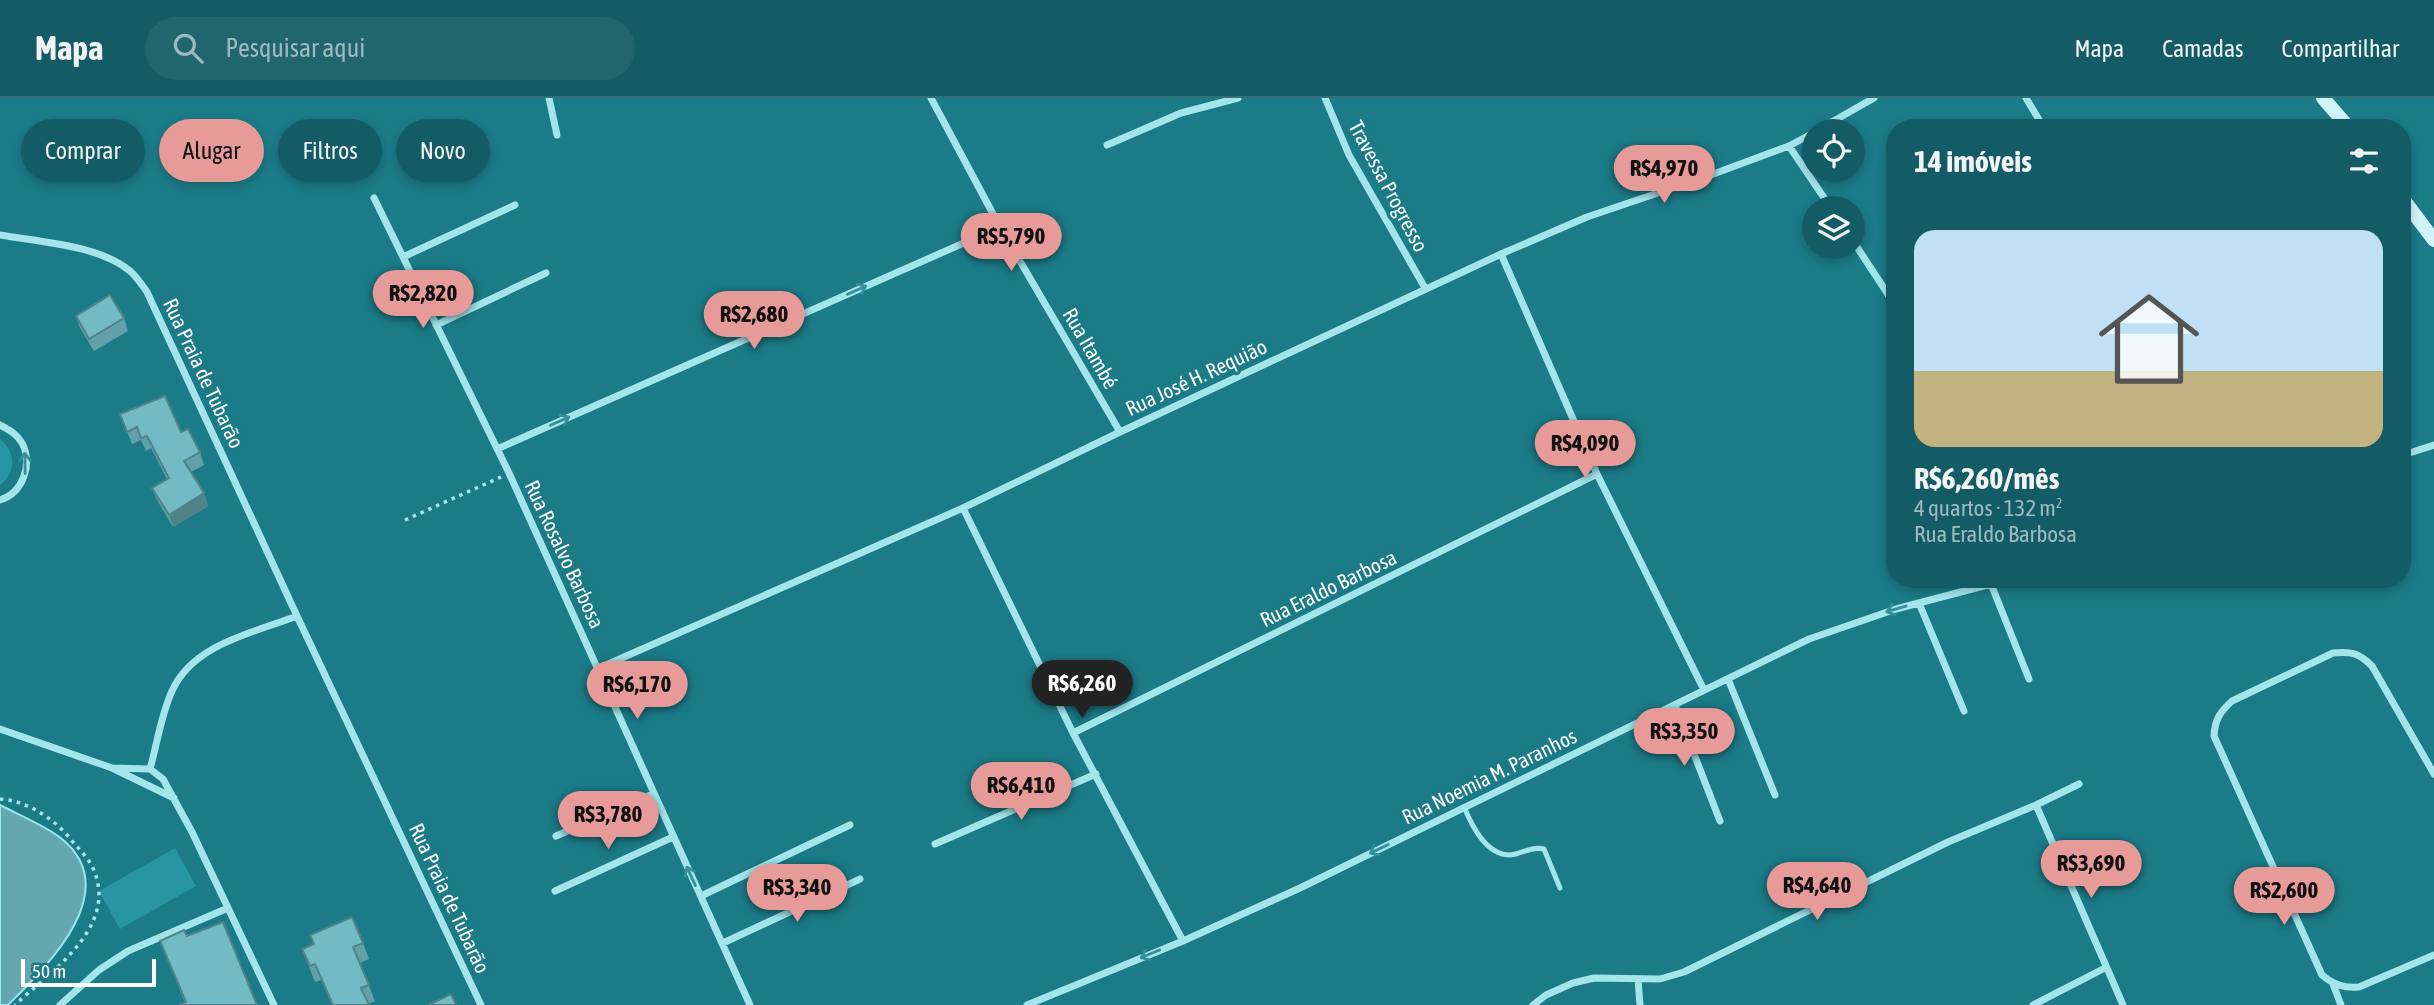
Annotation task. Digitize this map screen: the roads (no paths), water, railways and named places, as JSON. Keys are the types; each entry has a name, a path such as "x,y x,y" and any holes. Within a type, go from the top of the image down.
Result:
{"street":[{"path":"549,98 557,135"},
{"name":"Rua Itambé","path":"932,98 1000,227 1120,432"},
{"path":"1107,145 1181,113 1238,98"},
{"name":"Travessa Progresso","path":"1325,98 1349,155 1425,288"},
{"name":"Rua José H. Requião","path":"1838,119 1874,98"},
{"path":"2026,98 2039,119"},
{"path":"2323,98 2341,119"},
{"name":"Rua José H. Requião","path":"599,668 963,508 1501,254 1587,217 1708,176 1802,139"},
{"path":"1789,146 1823,196"},
{"name":"Rua Rosalvo Barbosa","path":"374,198 509,473 750,1005"},
{"path":"403,257 515,205"},
{"path":"2411,210 2434,240"},
{"path":"497,449 1000,227"},
{"name":"Rua Praia de Tubarão","path":"0,235 88,251 109,259 131,271 148,292 297,616 481,1005"},
{"path":"1501,254 1597,474 1704,690"},
{"path":"1865,259 1886,291"},
{"path":"436,325 546,273"},
{"path":"0,425 12,431 22,444 27,459 25,474 18,488 0,500"},
{"path":"2411,452 2434,445"},
{"name":"Rua Eraldo Barbosa","path":"1073,733 1597,474"},
{"path":"963,508 1073,733 1183,941"},
{"name":"Rua Noemia M. Paranhos","path":"1027,1005 1183,941 1300,888 1809,639 1856,622 1976,588"},
{"path":"1993,588 2029,679"},
{"path":"1919,603 1964,711"},
{"path":"150,769 171,693 181,674 198,658 216,647 297,616"},
{"path":"2341,1005 2333,985 2322,975 2214,736 2215,721 2220,711 2232,701 2333,653 2349,651 2362,656 2372,666 2434,774"},
{"path":"1728,679 1775,795"},
{"path":"1675,705 1720,821"},
{"path":"0,729 112,768 174,798"},
{"path":"112,768 150,769 163,779 274,1005"},
{"path":"935,844 1096,774"},
{"path":"1533,1005 1546,995 1573,983 1594,978 1660,979 1684,972 1948,842 2079,784"},
{"path":"556,836 653,794"},
{"path":"2036,805 2123,1005"},
{"path":"701,896 850,825"},
{"path":"555,891 673,836"},
{"path":"723,943 860,879"},
{"path":"60,1005 99,970 128,951 228,908"},
{"path":"2333,985 2359,988 2434,955"},
{"path":"2033,1005 2105,968"},
{"path":"1638,979 1640,1005"}],"lane":[{"path":"1464,807 1473,829 1489,846 1499,852 1508,855 1536,847 1544,849 1560,888"}]}
